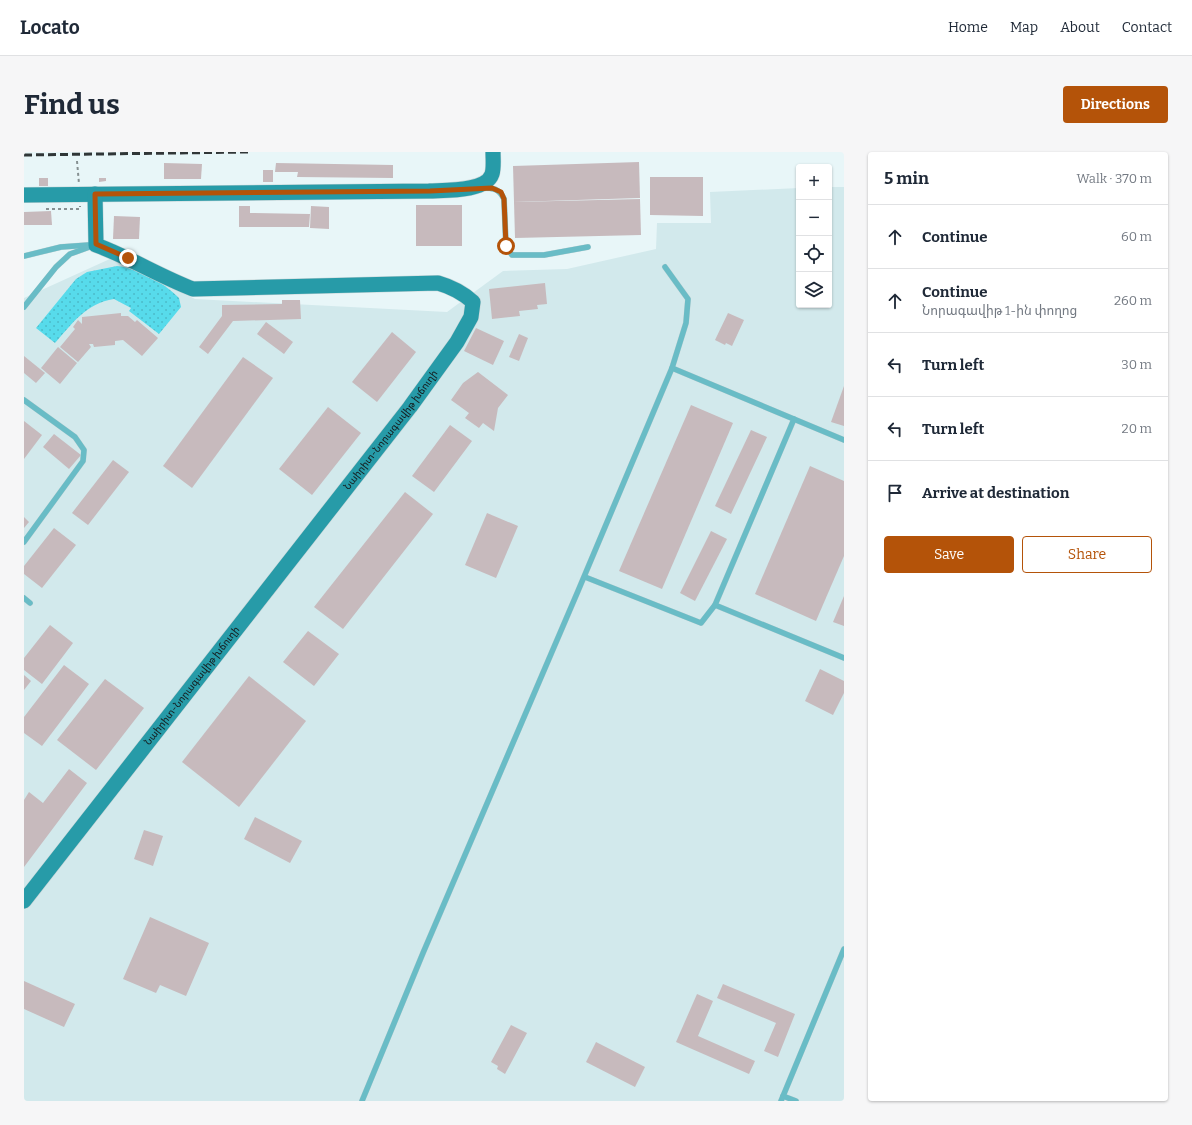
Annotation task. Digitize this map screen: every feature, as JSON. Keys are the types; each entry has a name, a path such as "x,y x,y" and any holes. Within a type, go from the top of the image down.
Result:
{"street":[{"path":"24,195 430,191 472,188 489,180 492,174 493,152"},
{"path":"95,194 96,244"},
{"name":"Նաիրիտ-Նորագավիթ խճուղի","path":"24,901 410,407 457,342 471,317 473,302 464,294 452,287 438,283 193,289 172,281 117,252 96,244"}],"lane":[{"path":"472,188 492,188 501,192 504,199 506,246 512,255 544,255 588,247"},
{"path":"24,256 61,247 96,244"},
{"path":"24,307 45,279 70,254 96,244"},
{"path":"362,1101 423,953 672,368 686,323 688,299 665,267"},
{"path":"672,368 844,440"},
{"path":"24,400 75,437 84,450 83,461 24,542"},
{"path":"584,577 702,623 715,605 794,419"},
{"path":"24,598 30,603"},
{"path":"715,605 844,658"},
{"path":"796,1101 782,1098 844,949"}],"path":[{"path":"78,161 79,186"},
{"path":"46,210 80,209"}],"shaded area":[{"path":"832,187 844,187 844,1101 24,1101 24,298 112,258 195,299 447,312 503,271 567,269 656,249 657,223 711,223 710,192 796,188 796,308 832,308"},
{"path":"117,266 125,267 150,277 173,292 179,298 181,307 159,334 129,311 131,308 114,299 95,305 80,315 55,343 36,328 76,279 87,272"}],"building":[{"path":"639,162 640,198 514,202 513,166"},
{"path":"164,163 202,164 201,179 164,179"},
{"path":"276,163 393,165 393,178 297,177 298,172 275,172"},
{"path":"263,170 273,170 273,182 263,182"},
{"path":"650,177 703,177 703,216 650,215"},
{"path":"39,178 48,178 48,186 39,186"},
{"path":"99,178 106,178 106,181 99,182"},
{"path":"640,199 641,235 515,238 514,202"},
{"path":"416,205 462,205 462,246 416,246"},
{"path":"239,206 250,206 250,213 310,214 309,227 239,227"},
{"path":"311,206 329,207 329,229 310,228"},
{"path":"51,211 52,225 24,225 24,212"},
{"path":"114,216 140,217 139,239 113,239"},
{"path":"545,283 547,304 537,305 538,309 519,311 520,316 492,319 489,289"},
{"path":"282,300 300,300 301,319 233,321 208,354 199,347 222,316 222,305 282,304"},
{"path":"121,313 121,316 128,316 135,322 137,320 158,338 142,356 123,340 115,341 115,345 94,347 93,344 89,344 91,347 78,362 60,347 75,329 73,327 78,320 82,324 82,317"},
{"path":"728,313 744,320 732,346 726,343 725,345 715,340"},
{"path":"266,322 293,342 284,354 257,334"},
{"path":"476,328 504,341 493,365 464,351"},
{"path":"392,332 416,352 377,402 352,382"},
{"path":"519,334 528,338 519,361 509,357"},
{"path":"58,347 77,363 60,384 41,368"},
{"path":"24,356 45,373 36,383 24,373"},
{"path":"243,357 273,378 192,488 163,466"},
{"path":"478,372 508,395 498,408 494,431 483,423 479,428 465,418 469,413 451,400 463,383"},
{"path":"844,386 844,426 831,422"},
{"path":"691,405 733,423 662,589 619,571"},
{"path":"328,407 361,433 312,495 279,469"},
{"path":"24,421 42,435 24,459"},
{"path":"450,425 472,441 434,492 412,476"},
{"path":"751,430 767,437 731,514 715,506"},
{"path":"54,434 81,455 69,469 43,447"},
{"path":"113,460 129,472 88,525 72,513"},
{"path":"810,466 844,481 844,556 816,621 755,594"},
{"path":"405,492 433,514 343,629 314,607"},
{"path":"487,513 518,526 496,578 465,565"},
{"path":"24,517 29,522 24,528"},
{"path":"54,528 76,545 42,588 24,574 24,566"},
{"path":"711,531 727,539 695,601 680,593"},
{"path":"844,596 844,626 833,622"},
{"path":"50,625 73,643 42,684 24,670 24,658"},
{"path":"308,631 339,654 314,686 283,662"},
{"path":"64,665 89,684 42,746 24,733 24,717"},
{"path":"820,669 844,681 844,693 833,715 805,701"},
{"path":"24,675 31,681 24,690"},
{"path":"249,676 306,721 239,807 182,762"},
{"path":"105,679 144,708 96,770 57,740"},
{"path":"69,769 87,783 24,867 24,800 29,792 43,803"},
{"path":"255,817 302,841 290,863 244,839"},
{"path":"144,830 163,836 153,866 134,859"},
{"path":"150,917 209,943 186,996 160,985 156,993 123,979"},
{"path":"24,981 75,1004 64,1027 24,1009"},
{"path":"723,984 795,1014 778,1057 764,1051 776,1023 717,998"},
{"path":"697,994 713,1001 698,1036 755,1061 749,1074 676,1042"},
{"path":"511,1025 527,1033 505,1074 497,1069 498,1066 491,1062"},
{"path":"596,1042 645,1067 635,1087 586,1062"}],"railway":[{"path":"24,155 249,152"}],"route":[{"path":"128,258 96,244 95,194 430,191 492,188 501,192 504,199 506,246"}]}
